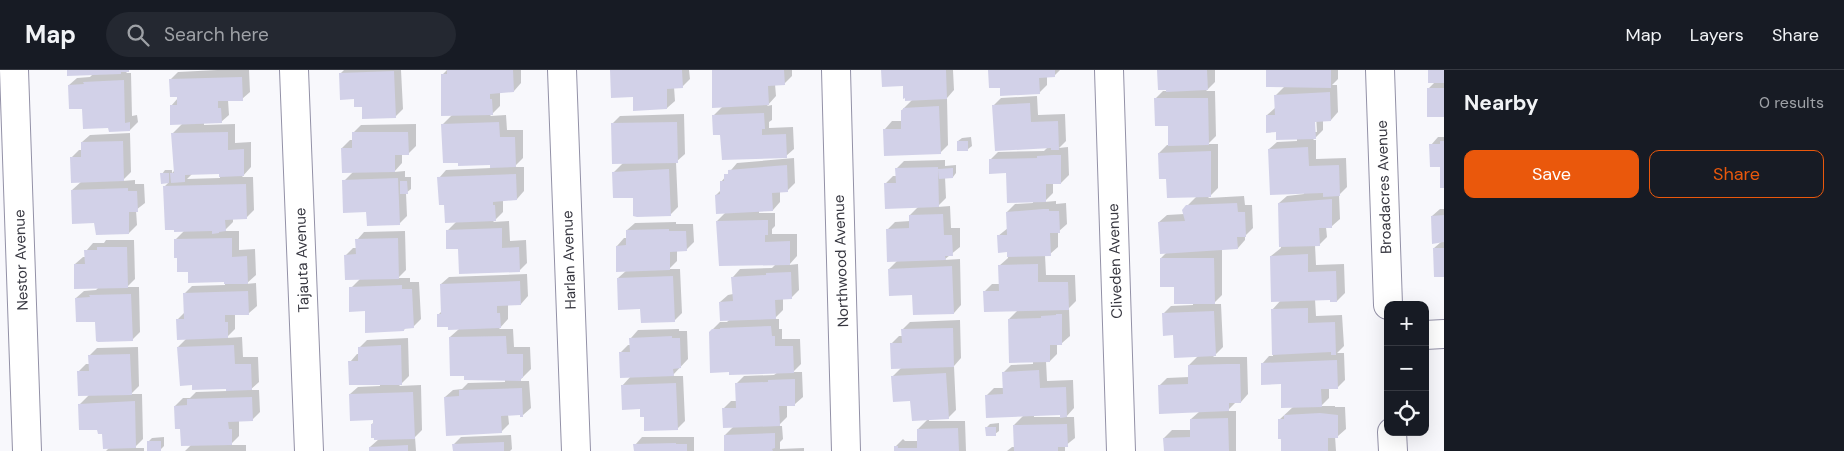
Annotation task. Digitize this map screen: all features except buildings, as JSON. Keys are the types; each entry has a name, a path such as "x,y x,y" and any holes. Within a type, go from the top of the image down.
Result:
{"street":[{"name":"Nestor Avenue","path":"14,70 27,451"},
{"name":"Tajauta Avenue","path":"294,70 309,451"},
{"name":"Harlan Avenue","path":"562,70 576,451"},
{"name":"Northwood Avenue","path":"836,70 846,451"},
{"name":"Cliveden Avenue","path":"1109,70 1120,451"},
{"name":"Broadacres Avenue","path":"1380,70 1388,301"},
{"path":"1429,335 1444,334"},
{"path":"1392,436 1393,451"}]}
